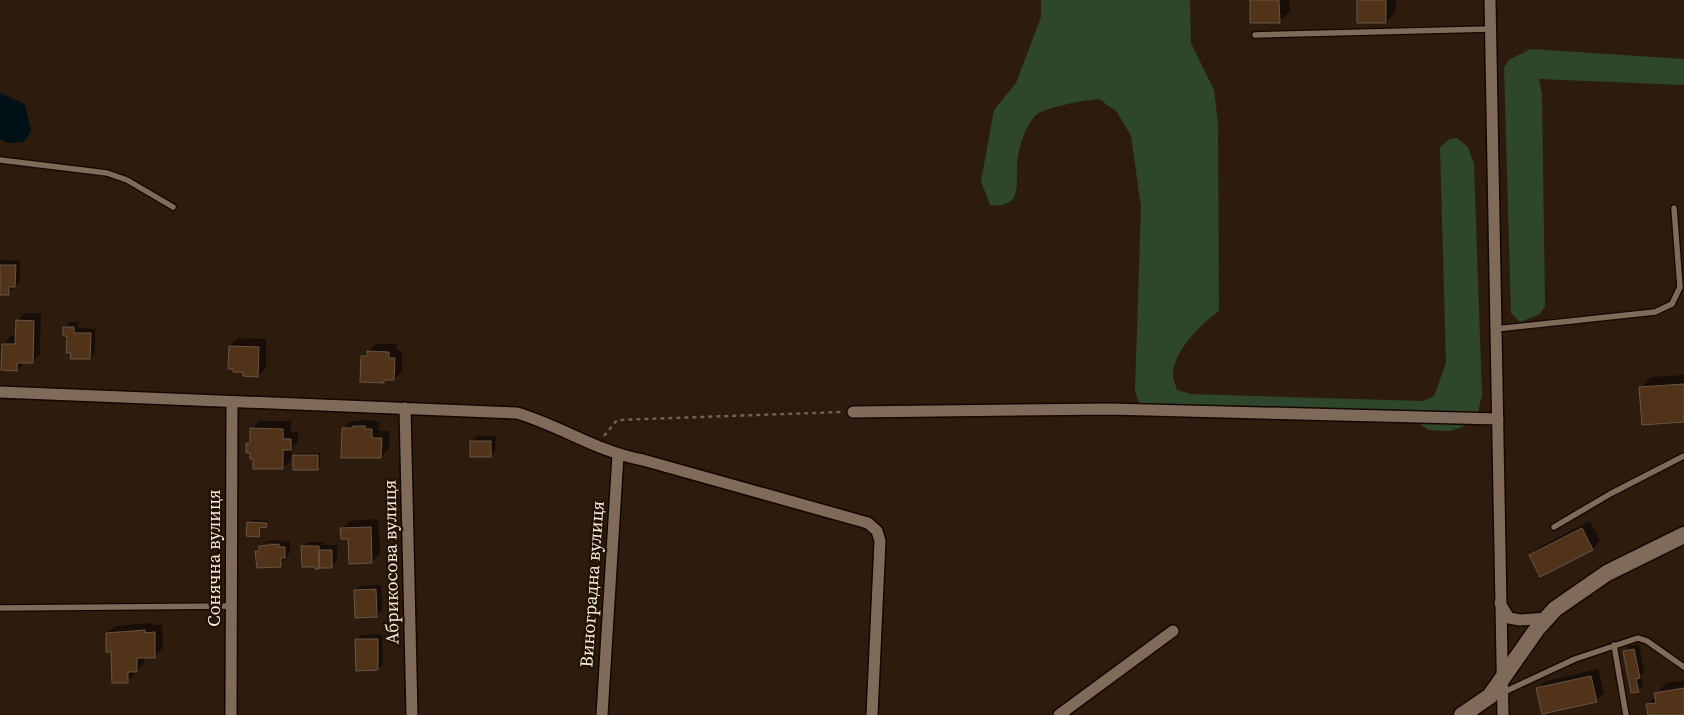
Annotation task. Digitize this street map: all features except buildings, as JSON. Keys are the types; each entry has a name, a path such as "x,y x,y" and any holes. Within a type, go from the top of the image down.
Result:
{"street":[{"path":"1490,0 1498,419 1499,600 1504,676"},
{"path":"0,392 517,413 541,420 618,455 643,460 868,523 877,530 880,541 872,715"},
{"name":"Сонячна вулиця","path":"231,715 232,402"},
{"name":"Абрикосова вулиця","path":"405,408 412,715"},
{"path":"853,412 1110,409 1498,419"},
{"name":"Виноградна вулиця","path":"602,715 618,455"},
{"path":"1462,715 1496,694 1504,676 1555,609 1581,588 1606,573 1684,534"},
{"path":"1499,600 1503,611 1510,618 1520,620 1547,618"},
{"path":"1059,715 1173,631"},
{"path":"1496,694 1503,715"}],"lane":[{"path":"1255,35 1490,29"},
{"path":"0,160 107,173 128,180 173,207"},
{"path":"1495,329 1655,312 1672,304 1680,287 1674,208"},
{"path":"1554,527 1610,494 1684,456"},
{"path":"0,608 232,606"},
{"path":"1496,694 1575,659 1638,638 1647,641 1684,667"},
{"path":"1614,645 1626,715"}],"path":[{"path":"618,455 603,435 617,420 853,412"}],"green space":[{"path":"1041,0 1190,0 1191,43 1214,90 1218,123 1219,311 1197,330 1183,347 1174,366 1173,375 1177,390 1191,394 1423,401 1434,396 1446,363 1440,147 1450,139 1457,138 1468,147 1474,164 1482,395 1478,412 1472,421 1450,431 1429,430 1416,422 1154,417 1140,407 1135,391 1141,207 1131,136 1117,112 1099,99 1066,104 1041,112 1032,119 1023,138 1017,165 1015,195 1012,200 1000,205 990,205 981,181 994,110 1016,83 1041,17"},
{"path":"1531,49 1684,59 1684,85 1539,79 1542,94 1545,306 1540,314 1520,322 1511,313 1504,67 1510,59"}],"shaded area":[{"path":"0,93 25,104 31,131 24,142 8,143 0,139"}]}
